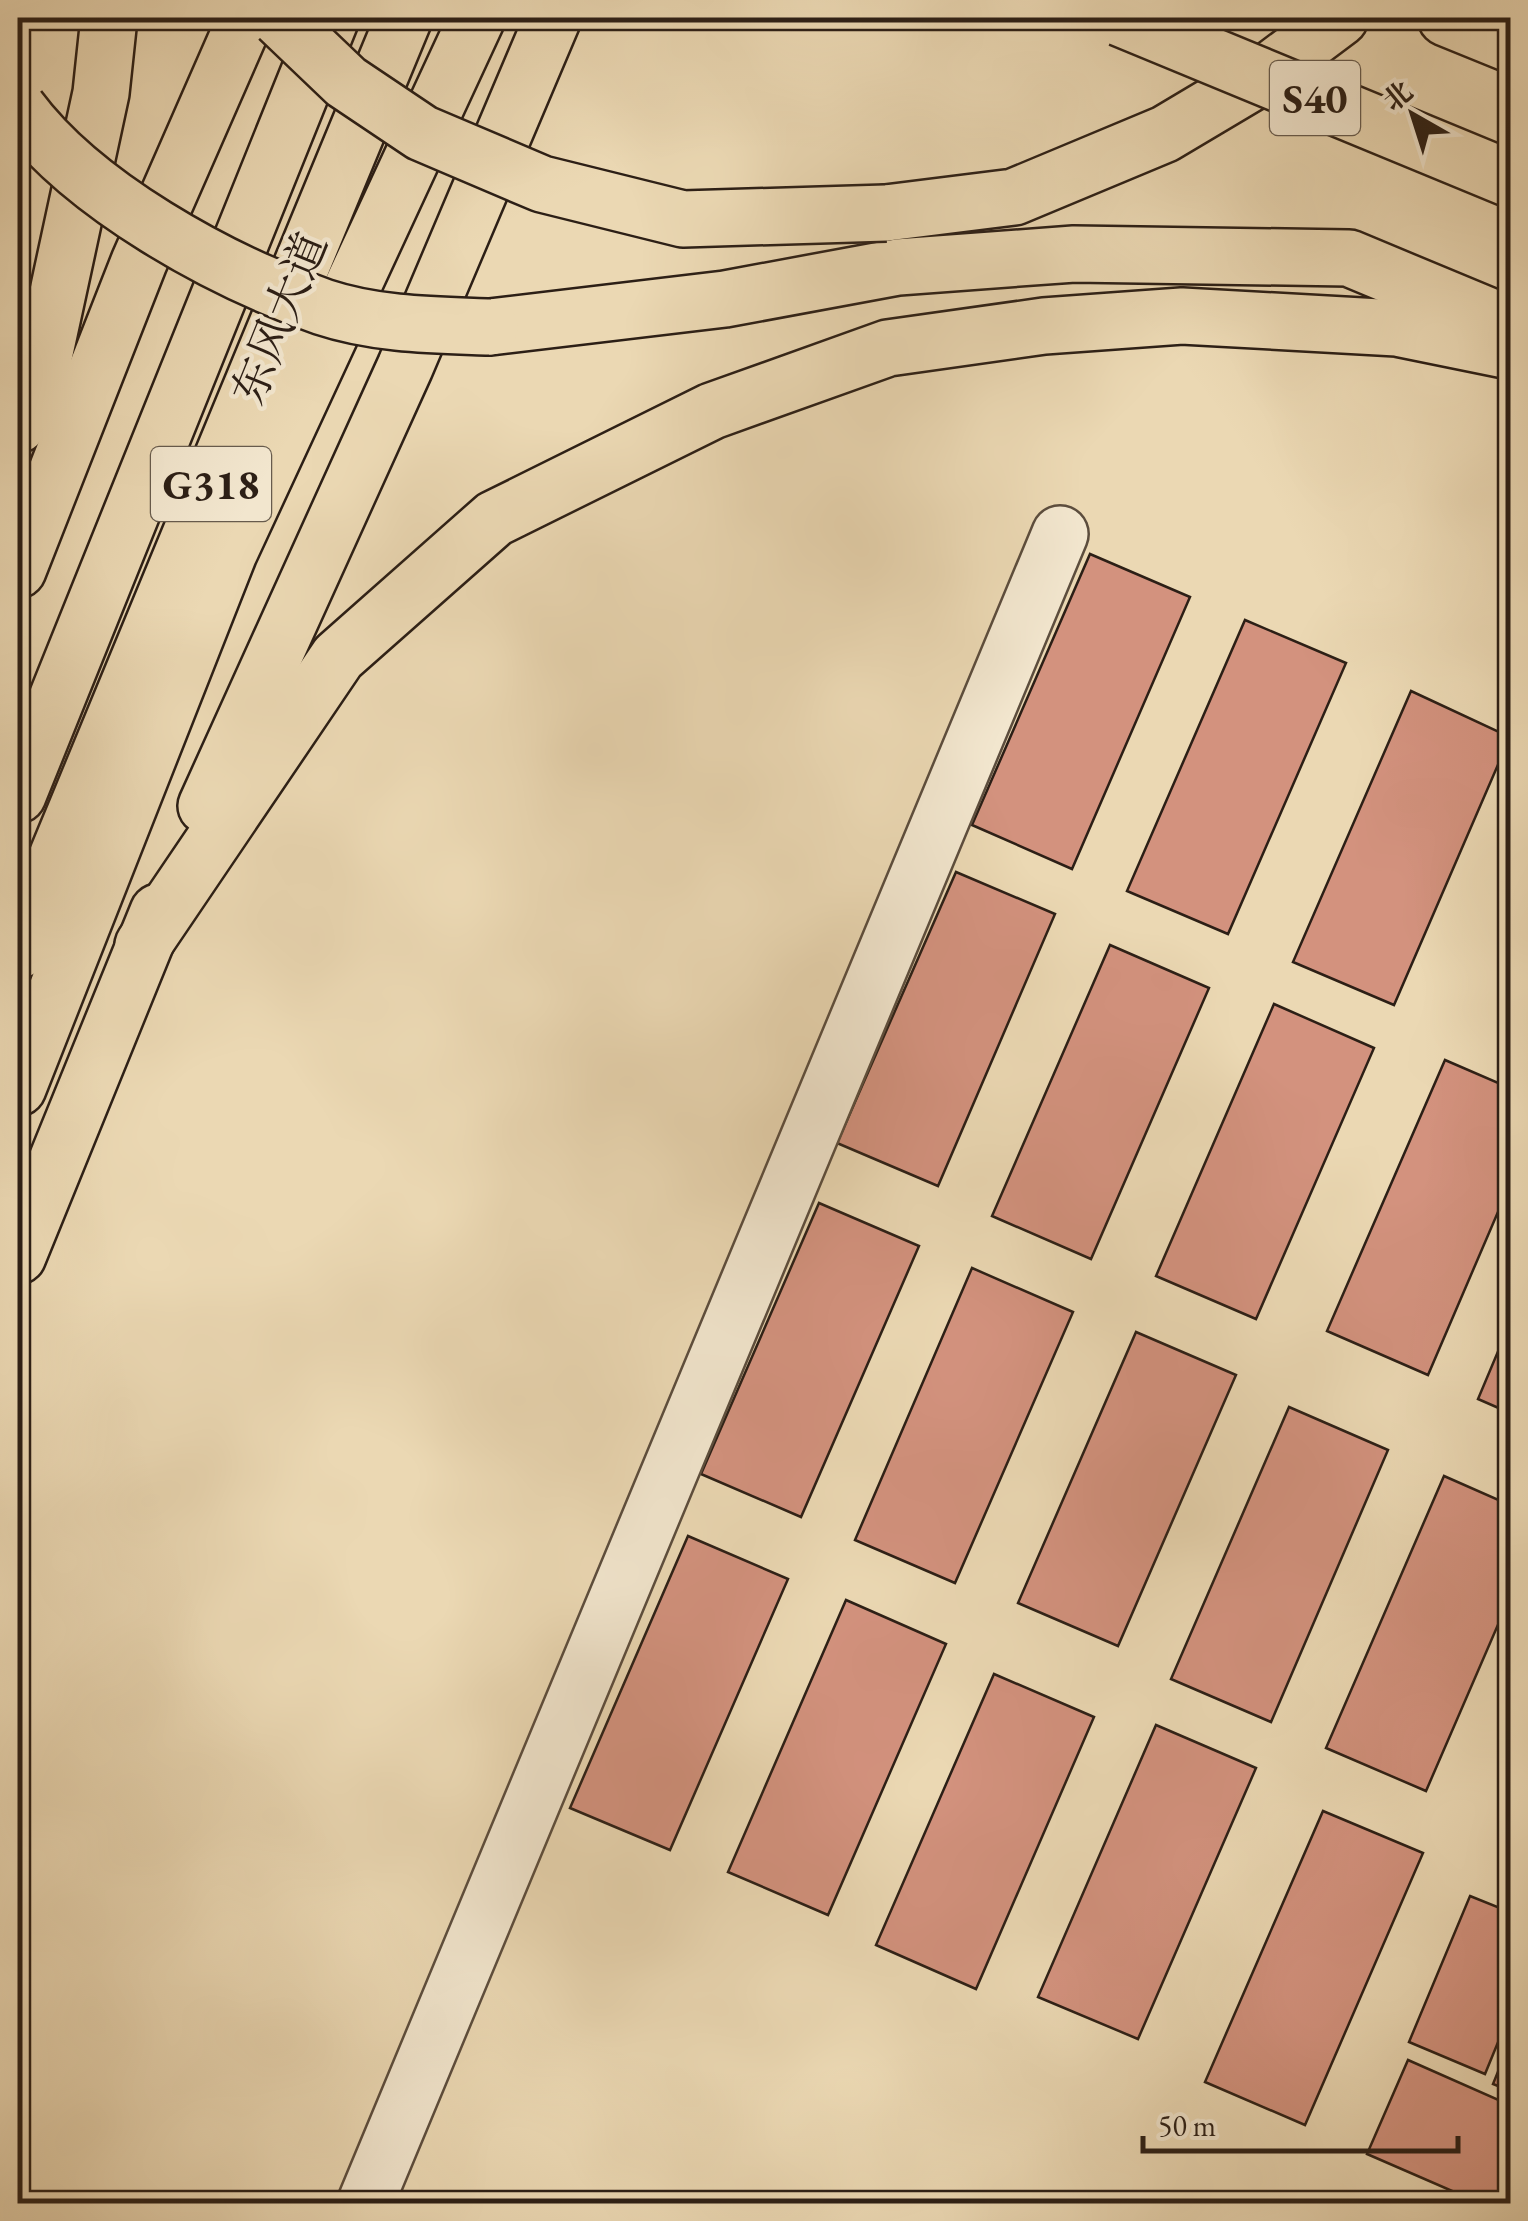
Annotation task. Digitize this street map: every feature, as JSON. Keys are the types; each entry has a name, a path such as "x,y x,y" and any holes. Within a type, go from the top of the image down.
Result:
{"main road":[{"path":"18,425 41,371 101,93 109,18"},
{"path":"18,570 140,262 246,18"},
{"path":"279,18 346,82 422,133 542,184 683,219 886,212 1014,198 1165,134 1264,75 1340,18"},
{"name":"东风大道","path":"18,796 331,18"},
{"name":"东风大道","path":"18,951 404,18"},
{"path":"18,1088 229,553 477,18"},
{"path":"18,1256 143,945 405,367 553,18"},
{"name":"S40","path":"1120,18 1510,179"},
{"path":"1446,18 1510,44"},
{"path":"18,108 36,134 128,208 194,252 325,308 403,324 490,327 725,299 898,266 1074,254 1349,258 1510,325"},
{"path":"143,945 338,657 494,519 712,411 888,348 1044,326 1182,316 1398,328 1510,351"}],"lane":[{"path":"365,2204 1060,534"}],"building":[{"path":"1090,554 1190,597 1072,869 972,825"},
{"path":"1245,620 1346,663 1228,934 1127,891"},
{"path":"1411,691 1510,737 1394,1005 1293,962"},
{"path":"956,872 1055,914 938,1186 837,1143"},
{"path":"1110,945 1209,988 1091,1259 992,1216"},
{"path":"1274,1004 1374,1048 1256,1319 1156,1276"},
{"path":"1445,1060 1510,1088 1510,1184 1428,1375 1327,1331"},
{"path":"819,1203 919,1246 801,1517 701,1474"},
{"path":"972,1268 1073,1312 955,1583 855,1540"},
{"path":"1510,1323 1510,1413 1478,1399"},
{"path":"1136,1332 1236,1375 1118,1646 1018,1603"},
{"path":"1289,1407 1388,1450 1271,1722 1171,1679"},
{"path":"1444,1476 1510,1505 1510,1597 1426,1791 1326,1748"},
{"path":"688,1536 788,1579 670,1850 570,1808"},
{"path":"846,1600 946,1644 828,1915 728,1872"},
{"path":"994,1674 1094,1717 976,1989 876,1945"},
{"path":"1156,1725 1256,1768 1138,2039 1038,1997"},
{"path":"1323,1811 1423,1853 1305,2125 1205,2082"},
{"path":"1470,1896 1510,1912 1510,2013 1485,2074 1409,2042"},
{"path":"1510,2042 1510,2091 1493,2084"},
{"path":"1408,2060 1510,2105 1510,2204 1482,2204 1367,2154"}]}
